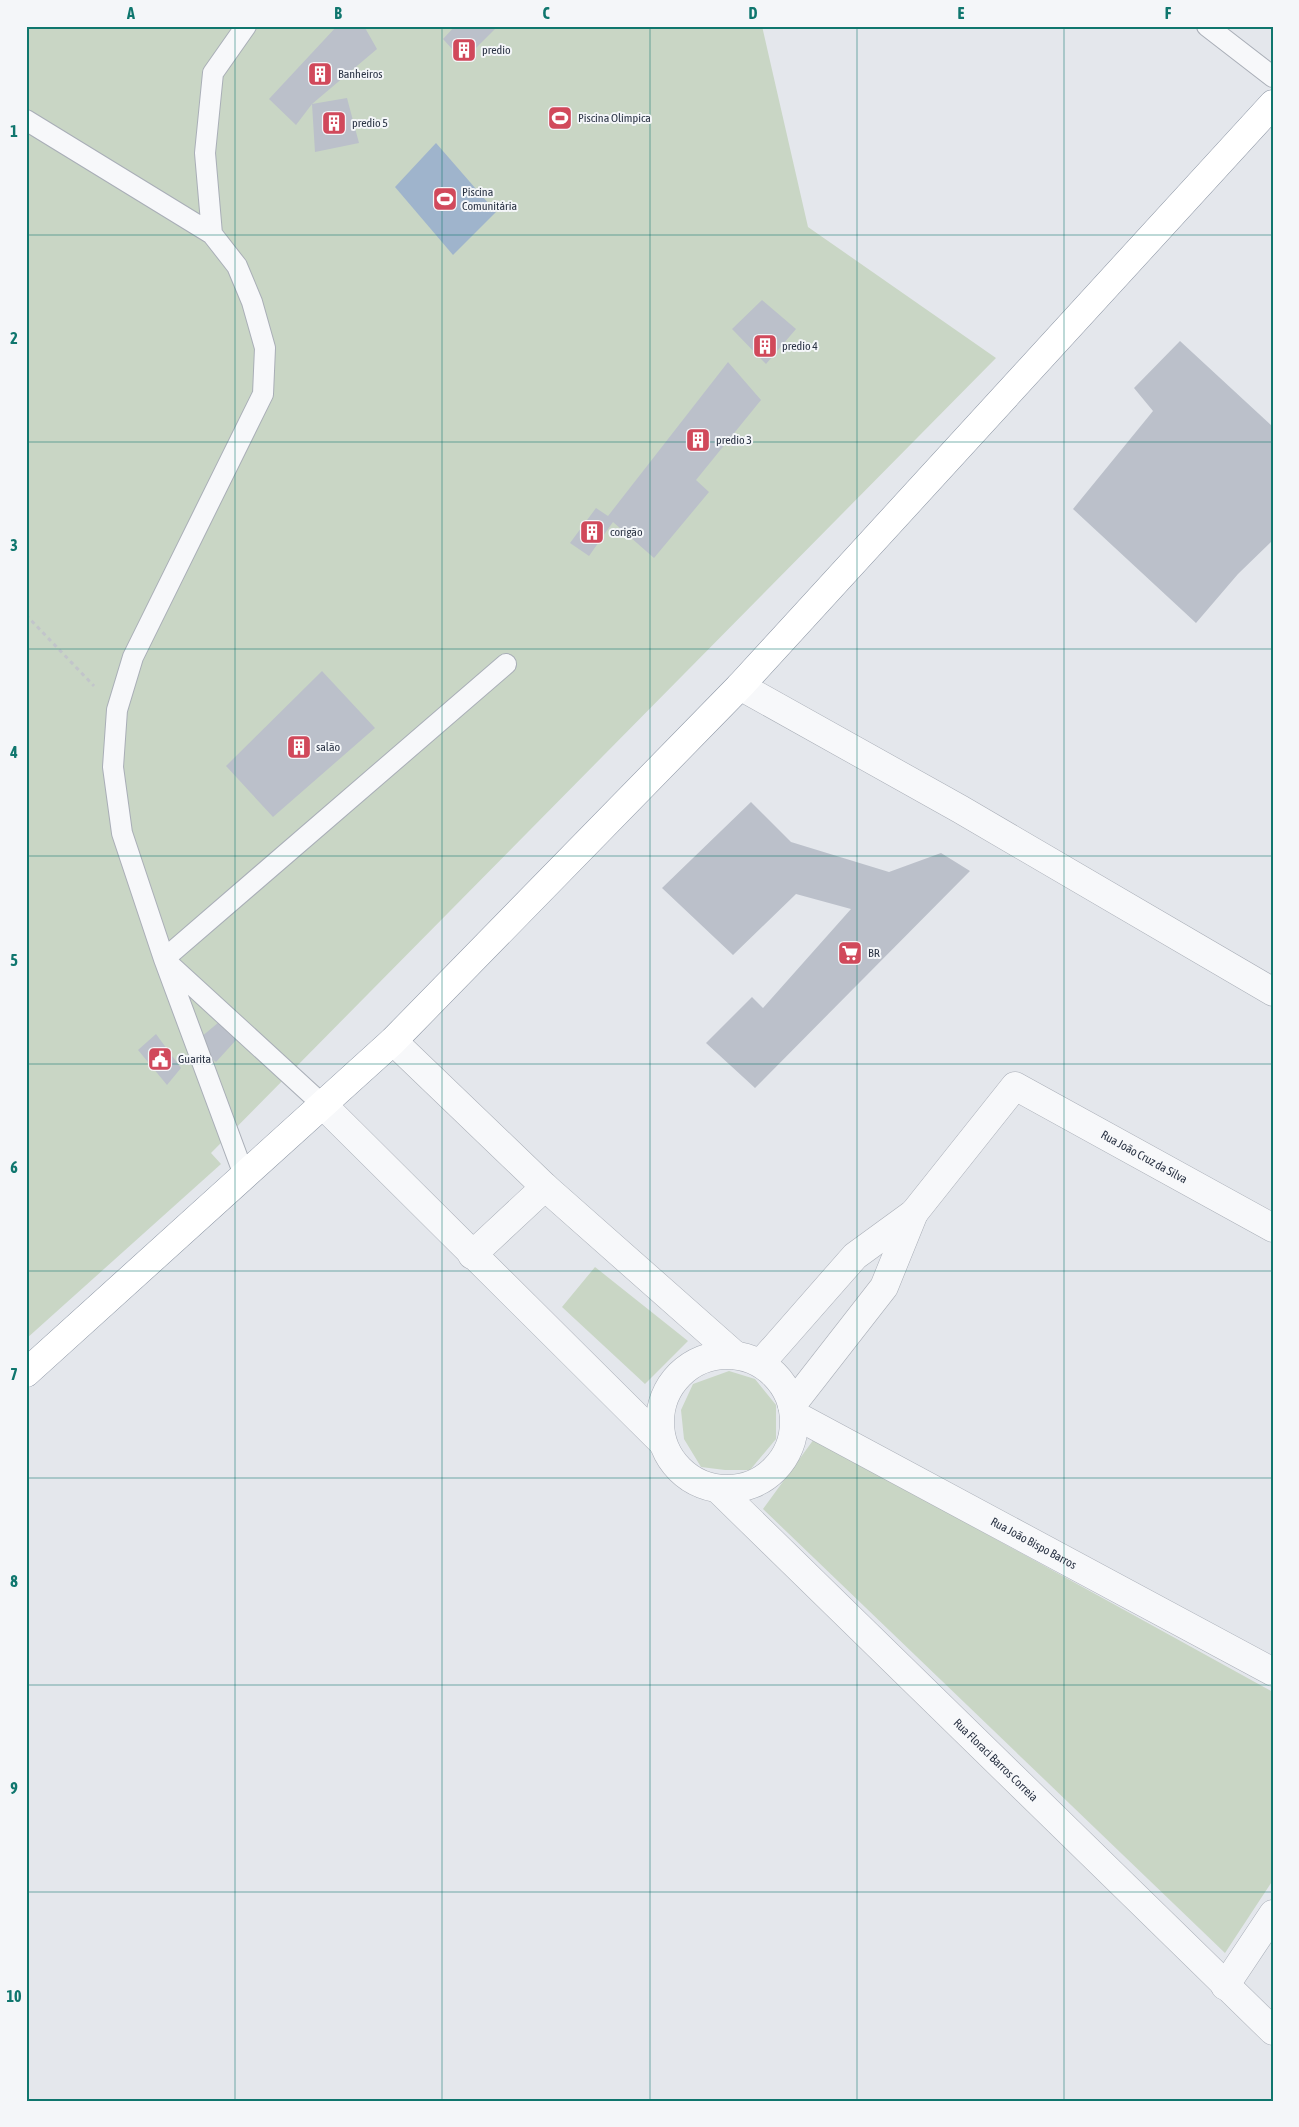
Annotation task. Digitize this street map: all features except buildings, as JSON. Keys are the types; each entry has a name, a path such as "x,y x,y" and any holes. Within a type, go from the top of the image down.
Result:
{"highway":[{"path":"26,1373 393,1041 740,686 1273,104"}],"street":[{"path":"740,686 960,809 1273,992"},
{"path":"323,1105 661,1441 682,1473 718,1489 738,1489 758,1482 774,1470 786,1454 794,1435 794,1410 781,1381 761,1363 735,1354 545,1187 393,1041"},
{"name":"Rua João Cruz da Silva","path":"914,1213 1015,1086 1273,1228"},
{"path":"472,1255 545,1187"},
{"path":"761,1363 855,1256 914,1213"},
{"path":"794,1410 884,1287 914,1213"},
{"path":"661,1441 658,1419 663,1397 675,1378 691,1364 712,1356 735,1354"},
{"name":"Rua João Bispo Barros","path":"794,1410 1273,1672"},
{"name":"Rua Floraci Barros Correia","path":"718,1489 1273,2031"},
{"path":"1226,1986 1273,1914"}],"lane":[{"path":"212,234 205,153 213,73 246,26"},
{"path":"1207,26 1273,77"},
{"path":"26,120 212,234 238,266 252,302 265,348 263,394 133,657 117,710 113,767 122,833 164,960 244,1175"},
{"path":"164,960 506,664"},
{"path":"164,960 323,1105"}],"path":[{"path":"26,615 117,710"}],"green space":[{"path":"26,26 762,26 808,227 996,358 211,1153 221,1164 26,1339"},
{"path":"595,1267 688,1341 645,1384 562,1307"},
{"path":"729,1371 755,1379 776,1405 776,1439 750,1470 725,1470 701,1467 684,1439 681,1410 693,1384"},
{"path":"814,1439 1273,1692 1273,1880 1225,1953 763,1509"}],"water":[{"name":"Piscina Comunitária","path":"436,143 496,212 453,255 395,187"}],"place":[{"name":"predio","path":"464,50"},
{"name":"Banheiros","path":"320,74"},
{"name":"Piscina Olímpica","path":"560,118"},
{"name":"predio 5","path":"334,123"},
{"name":"Piscina Comunitária","path":"445,199"},
{"name":"predio 4","path":"765,346"},
{"name":"predio 3","path":"698,440"},
{"name":"corigão","path":"592,532"},
{"name":"salão","path":"299,747"},
{"name":"BR","path":"850,953"},
{"name":"Guarita","path":"160,1059"}]}
